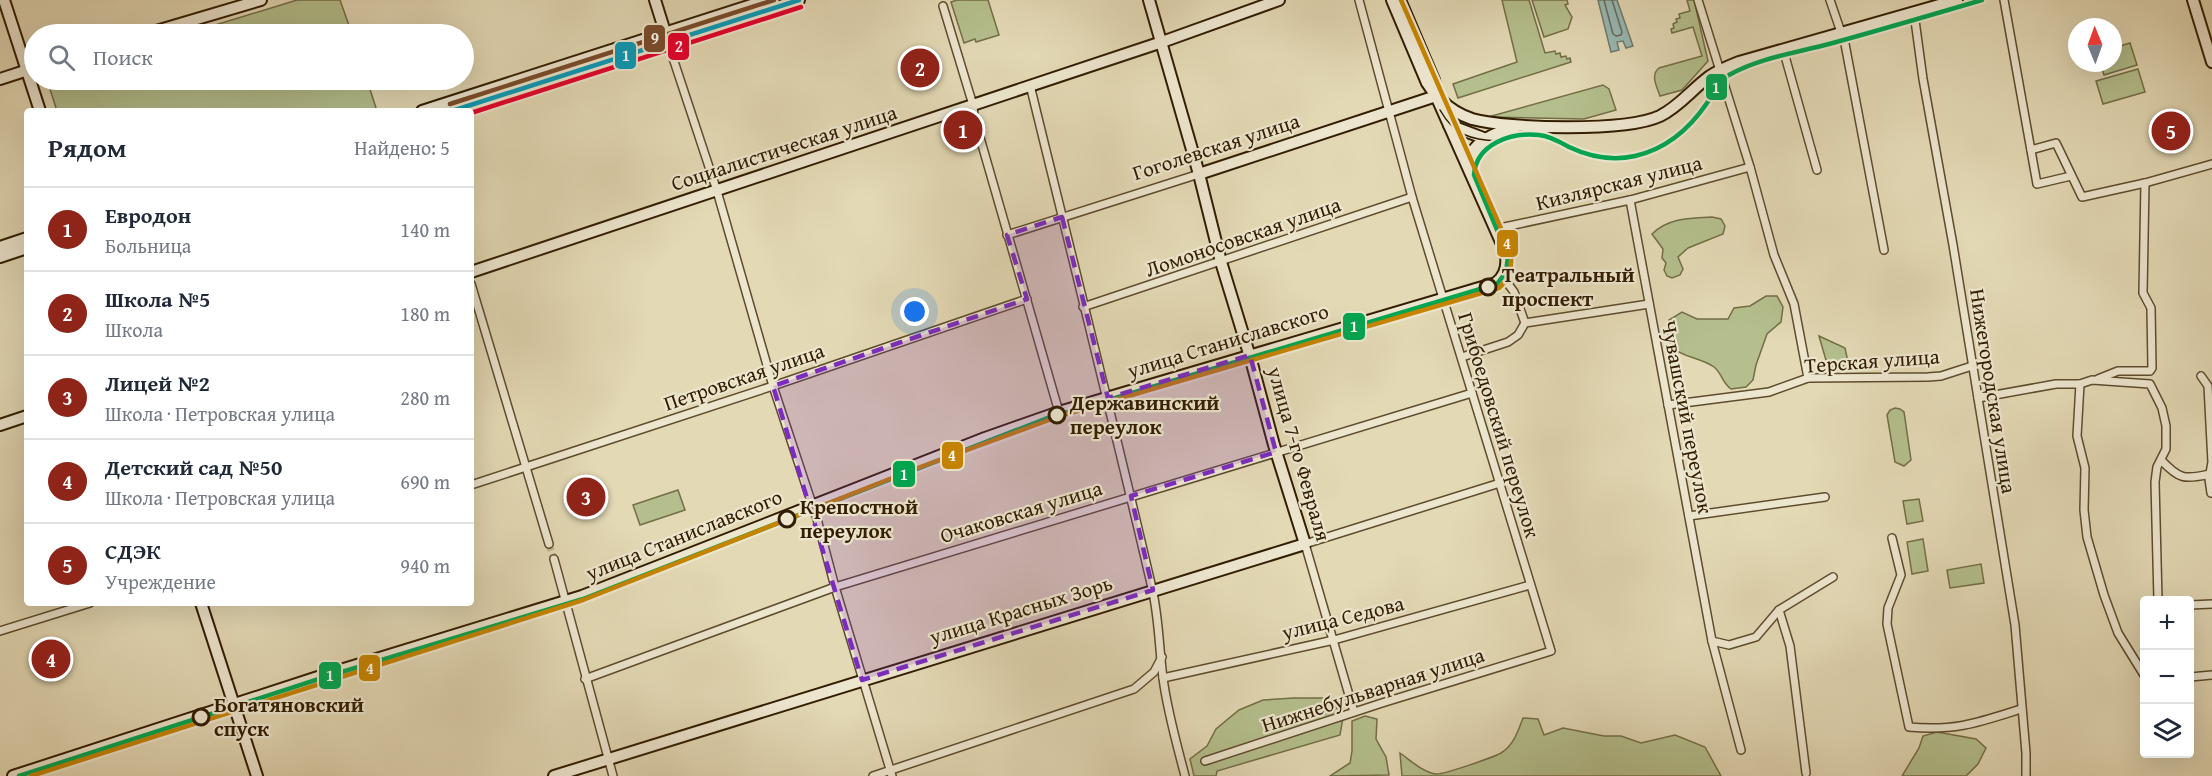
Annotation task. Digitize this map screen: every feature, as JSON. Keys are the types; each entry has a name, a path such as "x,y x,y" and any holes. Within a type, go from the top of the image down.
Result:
{"street":[{"path":"4,0 24,52"},
{"path":"180,24 261,0"},
{"path":"655,0 717,191 773,386 812,506 891,773"},
{"path":"461,108 767,0"},
{"path":"432,108 666,37 799,0"},
{"name":"улица 7-го Февраля","path":"1149,0 1199,174 1221,262 1354,712"},
{"name":"Социалистическая улица","path":"474,271 1162,42 1279,0"},
{"name":"Грибоедовский переулок","path":"1359,0 1442,297 1551,651"},
{"path":"1392,0 1427,83 1436,96 1495,229 1506,256 1503,278 1515,291 1525,323 1518,335 1508,342 1462,357"},
{"path":"1400,0 1434,80 1436,96 1450,109 1471,119 1495,123 1609,126 1658,117 1683,102 1720,70 1783,49 1957,0"},
{"path":"1698,0 1750,168 1774,255 1794,304 1808,378"},
{"path":"1830,0 1845,44 1884,250"},
{"path":"2004,0 2037,184 2071,176"},
{"path":"2193,0 2212,62"},
{"path":"943,6 1059,412"},
{"name":"Нижегородская улица","path":"1914,12 2015,625 2026,776"},
{"path":"1783,49 1817,170"},
{"path":"0,80 24,72"},
{"path":"1030,85 1153,590 1163,678 1185,776"},
{"path":"35,90 39,108"},
{"name":"Гоголевская улица","path":"1007,235 1436,96"},
{"path":"1449,125 1486,139"},
{"path":"1467,164 1473,150 1486,139 1498,132 1527,125"},
{"path":"2031,150 2056,143 2082,197 2145,183 2212,164"},
{"name":"Кизлярская улица","path":"1495,229 1630,200 1750,168"},
{"path":"1978,398 2056,384 2080,384 2118,371 2150,371 2152,368 2151,308 2143,293 2145,183"},
{"name":"Ломоносовская улица","path":"1083,307 1413,197"},
{"name":"Чувашский переулок","path":"1630,200 1712,640 1741,750"},
{"path":"0,247 24,239"},
{"path":"0,257 24,249"},
{"name":"улица Станиславского","path":"13,776 321,676 565,601 985,438 1059,412 1442,297 1488,286 1503,278"},
{"path":"474,294 549,544"},
{"name":"Петровская улица","path":"474,483 773,386 1027,299"},
{"path":"1525,323 1649,304"},
{"name":"Терская улица","path":"1668,405 1769,392 1808,378 1928,377 1941,376 1972,366"},
{"path":"2201,376 2208,386 2212,462 2211,493"},
{"path":"2092,380 2150,384 2162,408 2166,426 2166,449 2157,467 2155,482 2158,596"},
{"path":"2080,384 2077,436 2085,468 2084,518 2087,537 2118,633 2140,667"},
{"name":"Очаковская улица","path":"585,679 835,587 1472,393"},
{"path":"0,425 24,417"},
{"path":"2161,460 2176,475 2195,477 2210,474"},
{"name":"улица Красных Зорь","path":"554,776 1500,483"},
{"path":"1689,516 1825,497"},
{"path":"1892,538 1901,575 1888,608 1887,624 1909,727 1938,729 1969,726 2021,709"},
{"path":"554,559 613,776"},
{"path":"1712,640 1729,645 1756,637 1779,610 1833,577"},
{"name":"улица Седова","path":"1163,678 1334,640 1530,585"},
{"path":"2194,605 2212,604"},
{"path":"0,631 80,606"},
{"path":"202,606 257,776"},
{"path":"1779,610 1790,646 1806,773"},
{"name":"Нижнебульварная улица","path":"1205,762 1354,712 1551,651"},
{"path":"873,776 891,773 1134,689 1154,672 1162,657"},
{"path":"2194,677 2212,675"}],"highlighted area":[{"path":"1062,217 1108,398 1250,355 1276,452 1131,496 1153,590 862,680 773,386 1027,299 1007,235"}],"green space":[{"path":"297,0 340,0 348,24 219,24"},
{"path":"988,0 999,35 964,43 951,2"},
{"path":"1502,0 1529,0 1545,53 1555,51 1556,54 1560,53 1561,57 1570,58 1571,62 1458,98 1453,84 1517,62"},
{"path":"1532,0 1567,0 1568,4 1565,5 1572,17 1568,29 1544,37"},
{"path":"1687,0 1694,0 1708,61 1682,90 1660,96 1655,78 1659,68 1702,56 1693,27 1672,33 1673,24 1677,22 1676,19 1680,18 1679,14 1690,11"},
{"path":"2130,43 2137,65 2122,70 2122,45"},
{"path":"2138,69 2145,92 2103,104 2096,81"},
{"path":"1603,85 1609,89 1616,110 1584,119 1488,117"},
{"path":"50,90 370,90 376,108 56,108"},
{"path":"1712,217 1721,219 1725,226 1723,234 1688,248 1678,257 1683,269 1680,275 1672,278 1667,276 1664,270 1666,263 1662,258 1663,249 1652,234 1672,222"},
{"path":"1766,296 1777,296 1783,307 1781,322 1767,334 1753,380 1746,387 1731,389 1714,367 1680,353 1670,342 1669,320 1682,312 1697,319 1728,319 1734,308 1750,306"},
{"path":"1819,336 1845,348 1849,366 1828,367"},
{"path":"1895,408 1904,412 1911,460 1904,466 1895,462 1887,415"},
{"path":"678,490 685,510 640,525 633,505"},
{"path":"1919,499 1923,521 1907,524 1903,501"},
{"path":"1923,539 1928,571 1912,574 1907,542"},
{"path":"1981,564 1984,583 1950,588 1947,570"},
{"path":"1331,698 1343,718 1340,735 1217,771 1216,776 1194,776 1190,759 1207,746 1216,729 1239,710 1263,700"},
{"path":"1365,716 1377,719 1376,739 1386,757 1389,775 1330,776 1350,763 1352,721"},
{"path":"1523,718 1538,719 1544,735 1563,728 1604,736 1621,736 1641,743 1675,735 1705,747 1721,776 1402,776 1400,753 1422,769 1441,774 1501,753 1512,742"},
{"path":"1937,732 1976,739 1986,748 1978,764 1966,776 1902,776 1919,748 1923,736"}],"water":[{"path":"1598,0 1617,0 1633,46 1626,48 1623,41 1617,42 1619,50 1611,52"}],"tunnel":[{"path":"549,544 554,559"}],"tram line":[{"path":"1440,110 1457,131 1471,137 1498,141"}],"transit line":[{"name":"9","path":"450,104 774,0"},
{"name":"1","path":"461,108 799,0"},
{"name":"4","path":"31,776 583,600 915,469 1060,416 1499,288 1510,270 1510,249 1401,0"},
{"name":"1","path":"19,776 322,678 583,599 1045,419 1497,284 1506,272 1508,256 1474,175 1481,155 1497,142 1517,136 1539,135 1601,157 1618,158 1646,153 1667,143 1685,129 1700,112 1721,80 1741,69 1765,60 1982,0"},
{"name":"2","path":"474,112 801,7"}],"place":[{"name":"Школа №5","path":"920,68"},
{"name":"Евродон","path":"963,130"},
{"name":"СДЭК","path":"2171,131"},
{"name":"Театральный проспект","path":"1488,287"},
{"name":"Державинский переулок","path":"1057,415"},
{"name":"Лицей №2","path":"586,497"},
{"name":"Крепостной переулок","path":"787,519"},
{"name":"Детский сад №50","path":"51,659"},
{"name":"Богатяновский спуск","path":"201,717"}]}
